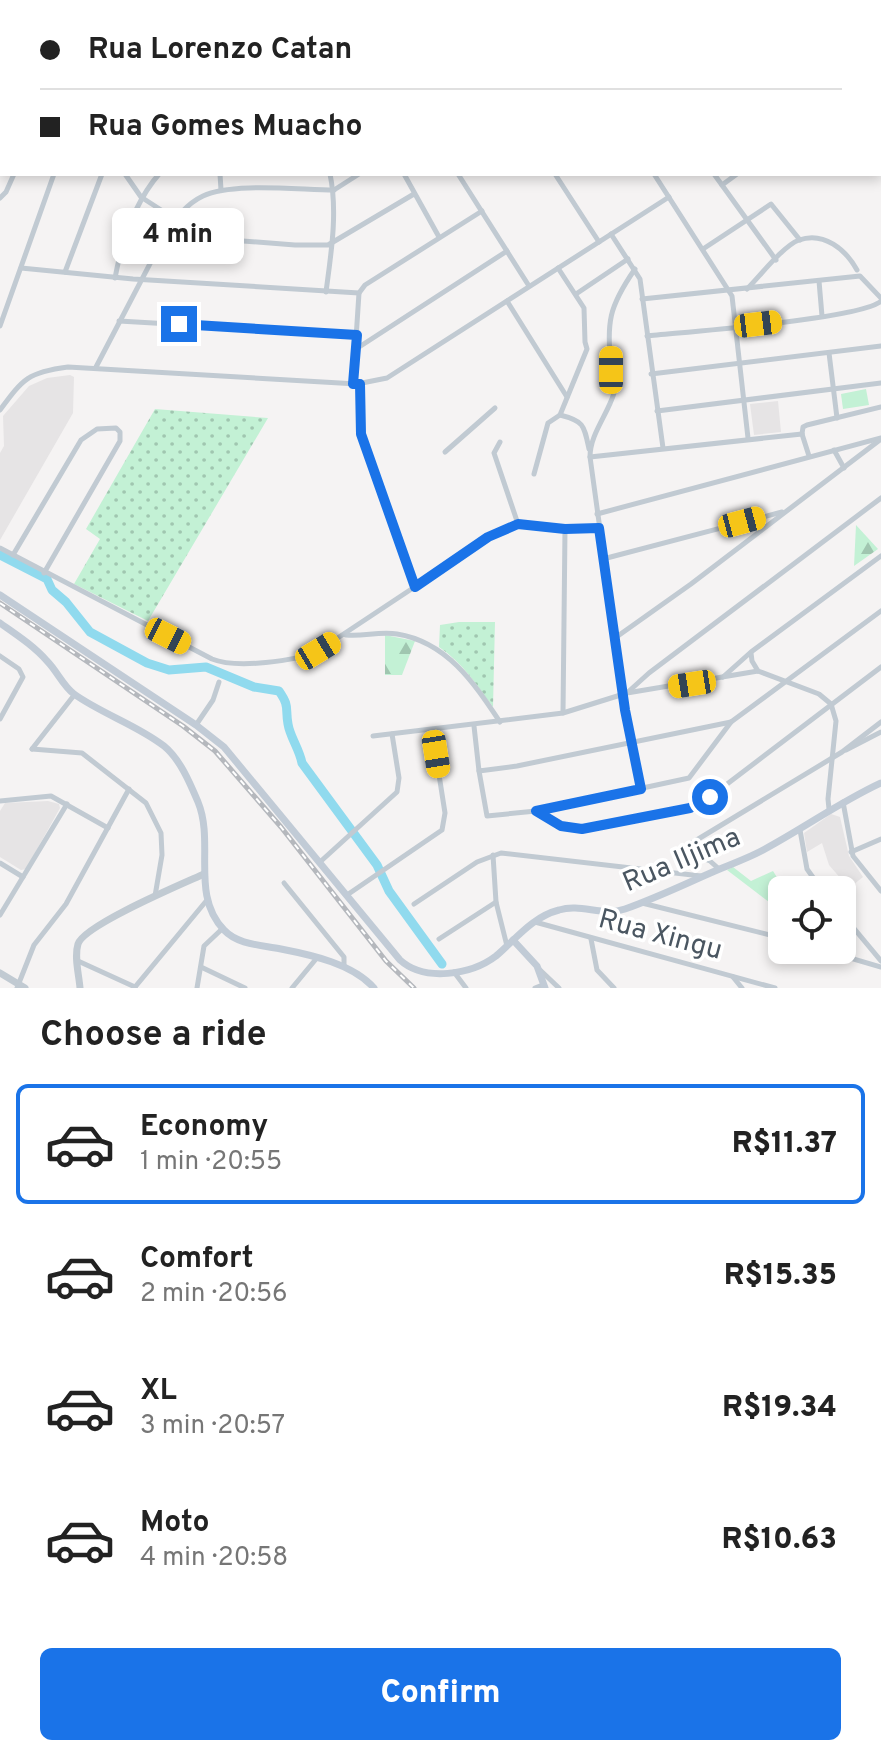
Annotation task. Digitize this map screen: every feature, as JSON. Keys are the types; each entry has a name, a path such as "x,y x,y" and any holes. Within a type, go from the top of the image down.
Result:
{"main road":[{"path":"0,595 196,725 234,757 400,960 411,969 432,974 454,971"},
{"path":"0,623 39,652 75,694 171,753 186,776 203,816 206,837 204,874 208,899 222,929 248,943 344,967 374,988"},
{"name":"Rua Iljima","path":"454,971 487,961 534,922 558,910 622,911 762,851 843,801 881,783"},
{"path":"510,943 537,966 540,987"}],"street":[{"path":"0,198 7,191 13,176"},
{"path":"0,326 52,176"},
{"path":"65,272 101,176"},
{"path":"126,176 141,197 175,219"},
{"path":"115,278 123,245 141,197 157,176"},
{"path":"220,176 221,190"},
{"path":"326,292 332,244 334,190 330,176"},
{"path":"96,367 165,235 175,219 192,203 221,190 334,190 356,176"},
{"path":"405,176 439,237"},
{"path":"459,176 529,286"},
{"path":"556,176 599,242"},
{"path":"658,176 729,290 741,363 748,438"},
{"path":"715,176 776,260"},
{"path":"722,185 734,176"},
{"path":"165,235 295,245 332,244 414,194"},
{"path":"0,410 28,376 60,368 96,367 356,384 391,376 669,197"},
{"path":"703,249 769,204 800,240"},
{"path":"415,587 361,434 356,384 359,293 365,285 482,211"},
{"path":"611,234 640,279 663,448"},
{"path":"647,336 822,316 873,306 881,299 846,254 820,239 800,240 747,289"},
{"path":"356,349 507,251"},
{"path":"576,294 628,259"},
{"path":"21,268 115,278 359,293"},
{"path":"534,474 548,423 560,415 587,351 585,311 558,268"},
{"path":"590,454 615,389 611,370 612,305 635,269"},
{"path":"642,299 819,281 858,273"},
{"path":"819,281 822,316"},
{"path":"507,301 567,397"},
{"path":"119,321 357,335"},
{"path":"651,374 881,346"},
{"path":"829,353 837,418"},
{"path":"657,411 881,383"},
{"path":"809,456 803,427 881,407"},
{"path":"445,452 495,408"},
{"path":"560,415 582,424 587,432 603,559 641,789"},
{"path":"13,555 81,440 90,432 105,427 116,428 120,432 120,441 44,573"},
{"path":"590,454 802,434"},
{"path":"597,514 881,438"},
{"path":"615,638 881,438"},
{"path":"500,442 494,453 518,524"},
{"path":"834,450 844,468"},
{"path":"625,694 881,498"},
{"path":"603,559 787,511"},
{"path":"0,548 222,663 292,660 318,651 488,537 518,524 565,529 599,528"},
{"path":"563,713 565,529"},
{"path":"722,677 881,556"},
{"path":"474,726 487,816 536,811 689,778 731,722 881,611"},
{"path":"345,635 397,634 414,638 433,648 469,675 500,722"},
{"path":"751,652 758,671"},
{"path":"0,656 19,669 23,677 0,719"},
{"path":"536,811 572,829 690,808 710,797 881,667"},
{"path":"373,736 563,713 625,694 758,671 819,694 831,704 836,721 829,809"},
{"path":"649,673 654,689"},
{"path":"196,725 213,700 219,682"},
{"path":"75,694 32,749 82,753 146,803 161,833 162,855 155,896"},
{"path":"479,771 731,722"},
{"path":"842,752 881,722"},
{"path":"347,895 442,830 445,813 432,730"},
{"path":"719,869 710,861 691,854 690,844 842,752 881,732"},
{"path":"320,862 394,797 399,788 392,734"},
{"path":"0,973 21,987 34,945 66,904 129,789"},
{"path":"0,801 51,796 108,828"},
{"path":"843,801 851,852 881,891"},
{"path":"0,915 67,804"},
{"path":"799,829 807,869 812,876"},
{"path":"851,852 881,839"},
{"path":"414,904 477,862 493,855 509,854 694,873 702,877"},
{"path":"493,855 496,902 510,943"},
{"path":"0,863 23,877"},
{"path":"80,988 78,944 85,933 204,874"},
{"path":"284,883 344,957 344,967"},
{"path":"78,961 137,987 208,899"},
{"path":"439,939 496,902"},
{"path":"641,903 768,935"},
{"name":"Rua Xingu","path":"534,922 775,988"},
{"path":"197,988 204,946 222,929"},
{"path":"856,932 881,964"},
{"path":"591,939 597,970 614,988"},
{"path":"856,958 881,964"},
{"path":"292,988 316,959"},
{"path":"537,966 557,988"},
{"path":"201,967 245,988"},
{"path":"454,971 466,988"},
{"path":"733,977 742,988"},
{"path":"361,988 367,981"}],"shaded area":[{"path":"74,377 73,413 0,540 3,416 29,386 47,378"},
{"path":"778,401 781,432 754,435 750,404"},
{"path":"48,801 59,804 60,808 26,869 21,870 0,857 0,811 5,803"},
{"path":"831,814 840,817 849,856 863,877 856,882 856,876 839,876 829,865 822,843 807,852 804,833"}],"green space":[{"path":"866,389 869,405 843,409 841,394"},
{"path":"155,409 268,418 148,621 74,584 100,539 86,529"},
{"path":"856,525 878,549 854,566"},
{"path":"495,622 493,707 462,667 439,647 440,625"},
{"path":"385,635 415,641 402,675 385,675"},
{"path":"733,867 751,881 773,871 776,876 768,876 768,901 727,870"}],"waterway":[{"path":"0,555 47,579 52,590 90,632 147,663 169,670 206,667 254,687 279,691 286,704 289,729 302,763 377,865 389,891 442,964"}],"railway":[{"path":"0,603 183,726 215,751 281,827 386,961 414,988"}],"route":[{"path":"179,324 357,335 353,384 360,384 358,409 361,434 415,587 502,529 518,524 565,529 599,528 625,710 641,789 536,811 561,826 582,829 690,808 710,797"}]}
